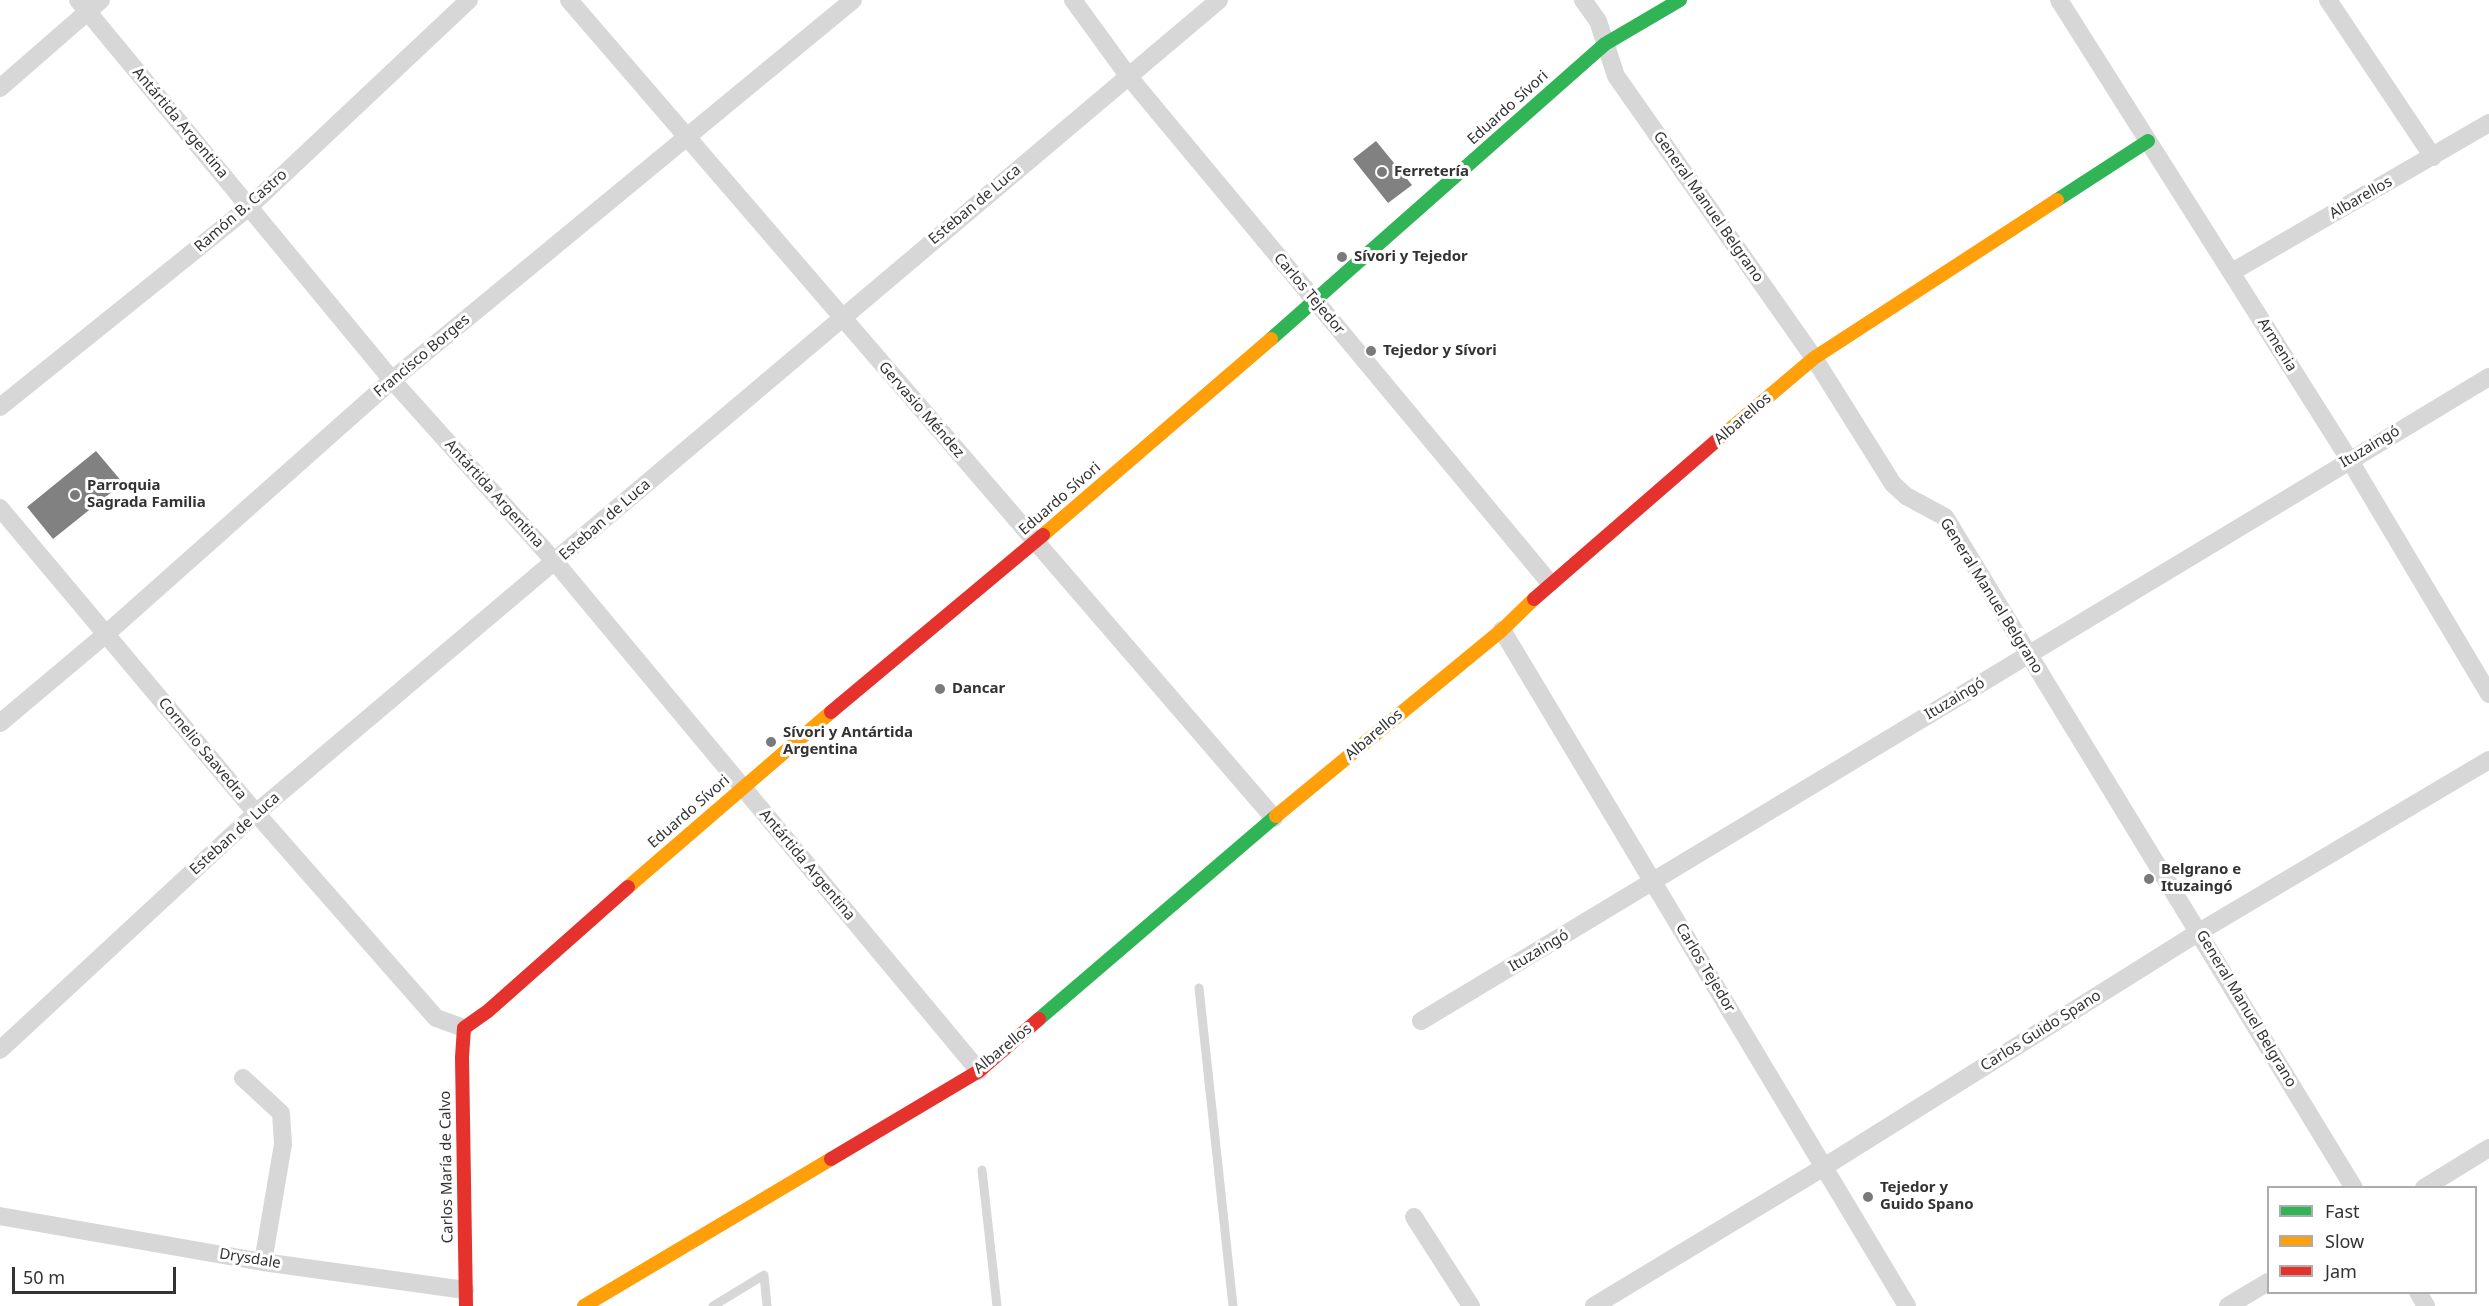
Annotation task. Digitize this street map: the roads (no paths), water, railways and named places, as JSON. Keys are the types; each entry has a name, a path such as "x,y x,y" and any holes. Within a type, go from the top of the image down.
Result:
{"street":[{"name":"Ramón B. Castro","path":"0,407 249,207 470,0"},
{"name":"Gervasio Méndez","path":"568,0 1274,818"},
{"name":"Francisco Borges","path":"0,723 106,634 392,380 853,0"},
{"name":"Carlos Tejedor","path":"1073,0 1129,77 1550,584"},
{"name":"Esteban de Luca","path":"0,1050 256,813 556,563 841,317 1219,0"},
{"name":"General Manuel Belgrano","path":"1583,0 1598,21 1616,76 1814,358 1893,484 1906,496 1945,517 2353,1186"},
{"name":"Eduardo Sívori","path":"465,1028 742,788 1035,542 1605,44 1680,0"},
{"name":"Armenia","path":"2059,0 2349,459 2489,694"},
{"path":"2328,0 2433,157"},
{"name":"Antártida Argentina","path":"89,4 249,207 392,380 556,563 979,1071"},
{"path":"0,87 89,4"},
{"name":"Albarellos","path":"2232,272 2489,123"},
{"name":"Albarellos","path":"584,1306 979,1071 1274,818 1502,630 1550,584 1814,358 2148,141"},
{"name":"Ituzaingó","path":"1421,1021 1654,883 2349,459 2489,377"},
{"name":"Cornelio Saavedra","path":"0,508 256,813 436,1018 465,1028"},
{"name":"Carlos Tejedor","path":"1502,630 1907,1306"},
{"name":"Carlos Guido Spano","path":"1594,1306 1824,1167 2199,932 2489,760"},
{"name":"Carlos María de Calvo","path":"465,1028 462,1057 465,1298"},
{"path":"243,1078 281,1113 283,1144 263,1262"},
{"path":"2427,1186 2489,1149"},
{"name":"Drysdale","path":"0,1216 465,1298"},
{"path":"1414,1217 1471,1306"},
{"path":"2228,1306 2267,1283"}],"lane":[{"path":"1199,988 1233,1306"},
{"path":"982,1170 997,1306"},
{"path":"713,1306 764,1275 767,1306"}],"place":[{"name":"Ferretería","path":"1382,172"},
{"name":"Sívori y Tejedor","path":"1342,257"},
{"name":"Tejedor y Sívori","path":"1371,351"},
{"name":"Parroquia Sagrada Familia","path":"75,495"},
{"name":"Dancar","path":"940,689"},
{"name":"Sívori y Antártida Argentina","path":"771,742"},
{"name":"Belgrano e Ituzaingó","path":"2149,879"},
{"name":"Tejedor y Guido Spano","path":"1868,1197"}]}
